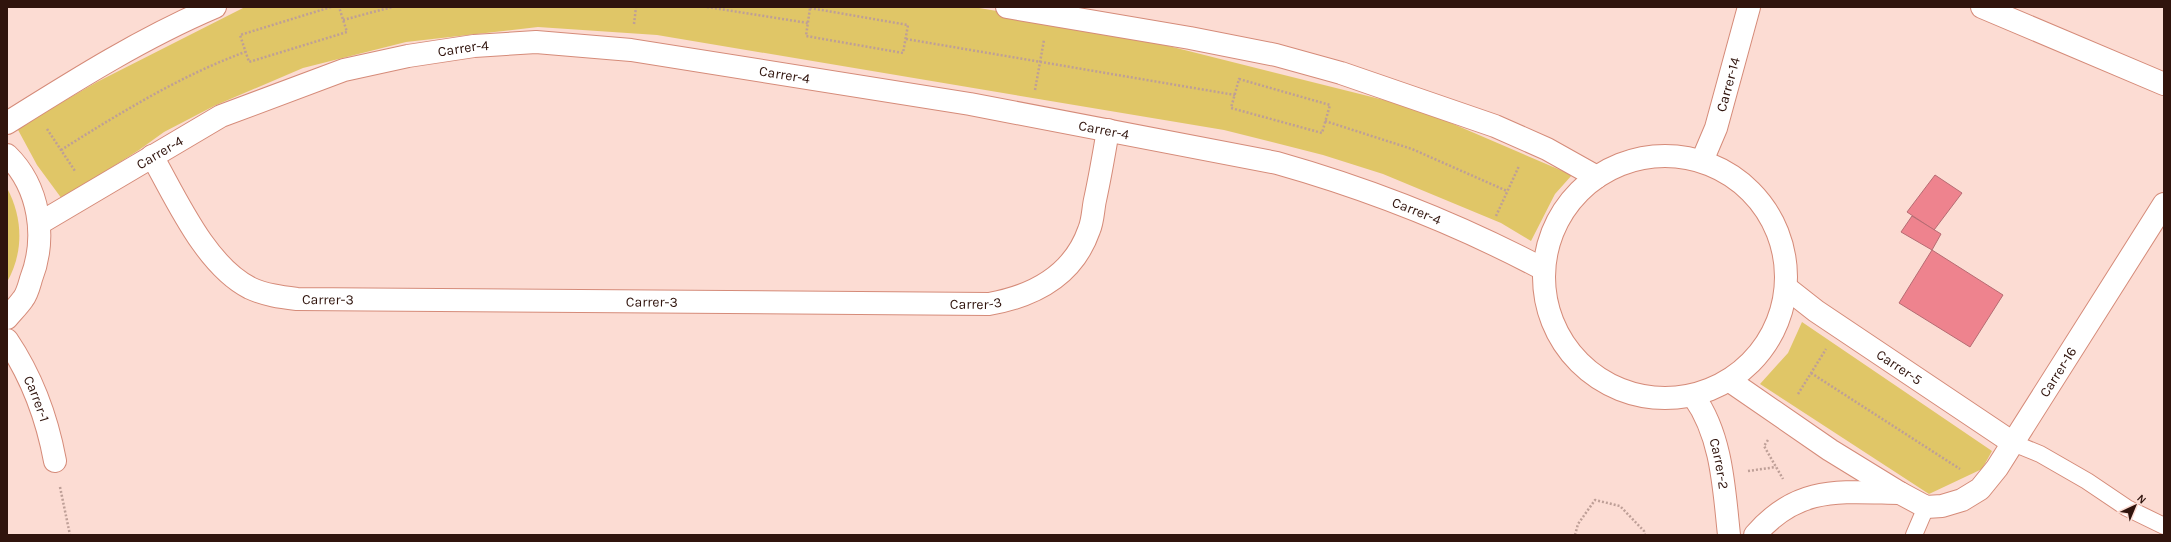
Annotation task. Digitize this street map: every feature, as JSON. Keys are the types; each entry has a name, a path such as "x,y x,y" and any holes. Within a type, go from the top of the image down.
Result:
{"street":[{"path":"7,123 32,107 180,22 215,7"},
{"path":"1007,7 1190,38 1276,55 1341,73 1495,126 1530,142 1597,177"},
{"name":"Carrer-14","path":"1702,160 1716,128 1748,7"},
{"path":"1982,7 2164,84"},
{"name":"Carrer-4","path":"40,223 221,116 344,70 408,56 474,46 536,42 631,50 970,104 1277,163 1326,177 1441,220 1486,239 1543,268"},
{"name":"Carrer-3","path":"152,156 212,255 240,282 270,295 297,300 989,304 1012,300 1044,287 1054,280 1078,252 1090,229 1108,130"},
{"path":"7,154 24,177 34,200 40,223 38,262 24,298 7,318"},
{"path":"1663,155 1702,160 1739,180 1768,210 1784,248 1788,289 1778,325 1759,357 1730,381 1712,390 1694,396 1656,399 1619,390 1587,370 1562,341 1547,306 1543,268 1551,235 1560,214 1574,196 1597,177 1625,162 1663,155"},
{"name":"Carrer-16","path":"1926,507 1942,506 1962,500 1984,485 1997,468 2164,204"},
{"name":"Carrer-5","path":"1788,289 1816,311 2013,443"},
{"name":"Carrer-1","path":"7,340 28,376 45,419 55,461"},
{"path":"1730,381 1830,450 1900,493 1926,507"},
{"name":"Carrer-2","path":"1694,396 1704,410 1722,475 1729,535"},
{"path":"1755,535 1768,520 1784,507 1819,494 1842,492 1900,493"}],"lane":[{"path":"2013,443 2040,454 2087,481 2126,508 2164,526"},
{"path":"1914,535 1926,507"}],"path":[{"path":"331,7 240,35 249,62 347,32 339,7"},
{"path":"343,20 392,7"},
{"path":"707,7 808,23"},
{"path":"810,8 908,25 903,53 806,36 808,23 810,8"},
{"path":"1030,116 1048,14"},
{"path":"906,39 1235,95"},
{"path":"62,150 117,115 172,85 246,52"},
{"path":"1239,79 1330,105 1322,133 1231,108 1235,95 1239,79"},
{"path":"32,107 62,150 89,193"},
{"path":"1325,121 1412,149 1507,192"},
{"path":"1486,239 1530,142"},
{"path":"1811,373 1984,485"},
{"path":"55,461 70,535"},
{"path":"1575,535 1578,524 1595,500 1620,506 1644,531 1645,535"}],"shaded area":[{"path":"245,7 973,7 1097,28 1416,108 1572,175 1555,194 1531,241 1501,223 1383,174 1323,155 1224,130 657,35 538,27 406,42 303,68 214,106 164,132 139,150 62,199 37,165 17,128 97,82"},
{"path":"7,188 19,223 19,247 13,271 7,282"},
{"path":"1802,322 1992,451 1982,469 1929,494 1760,384 1788,353"}],"building":[{"path":"1935,175 1962,193 1934,230 1907,212"},
{"path":"1912,216 1941,234 1932,250 1901,232"},
{"path":"1932,250 2003,295 1970,347 1899,303"}]}
